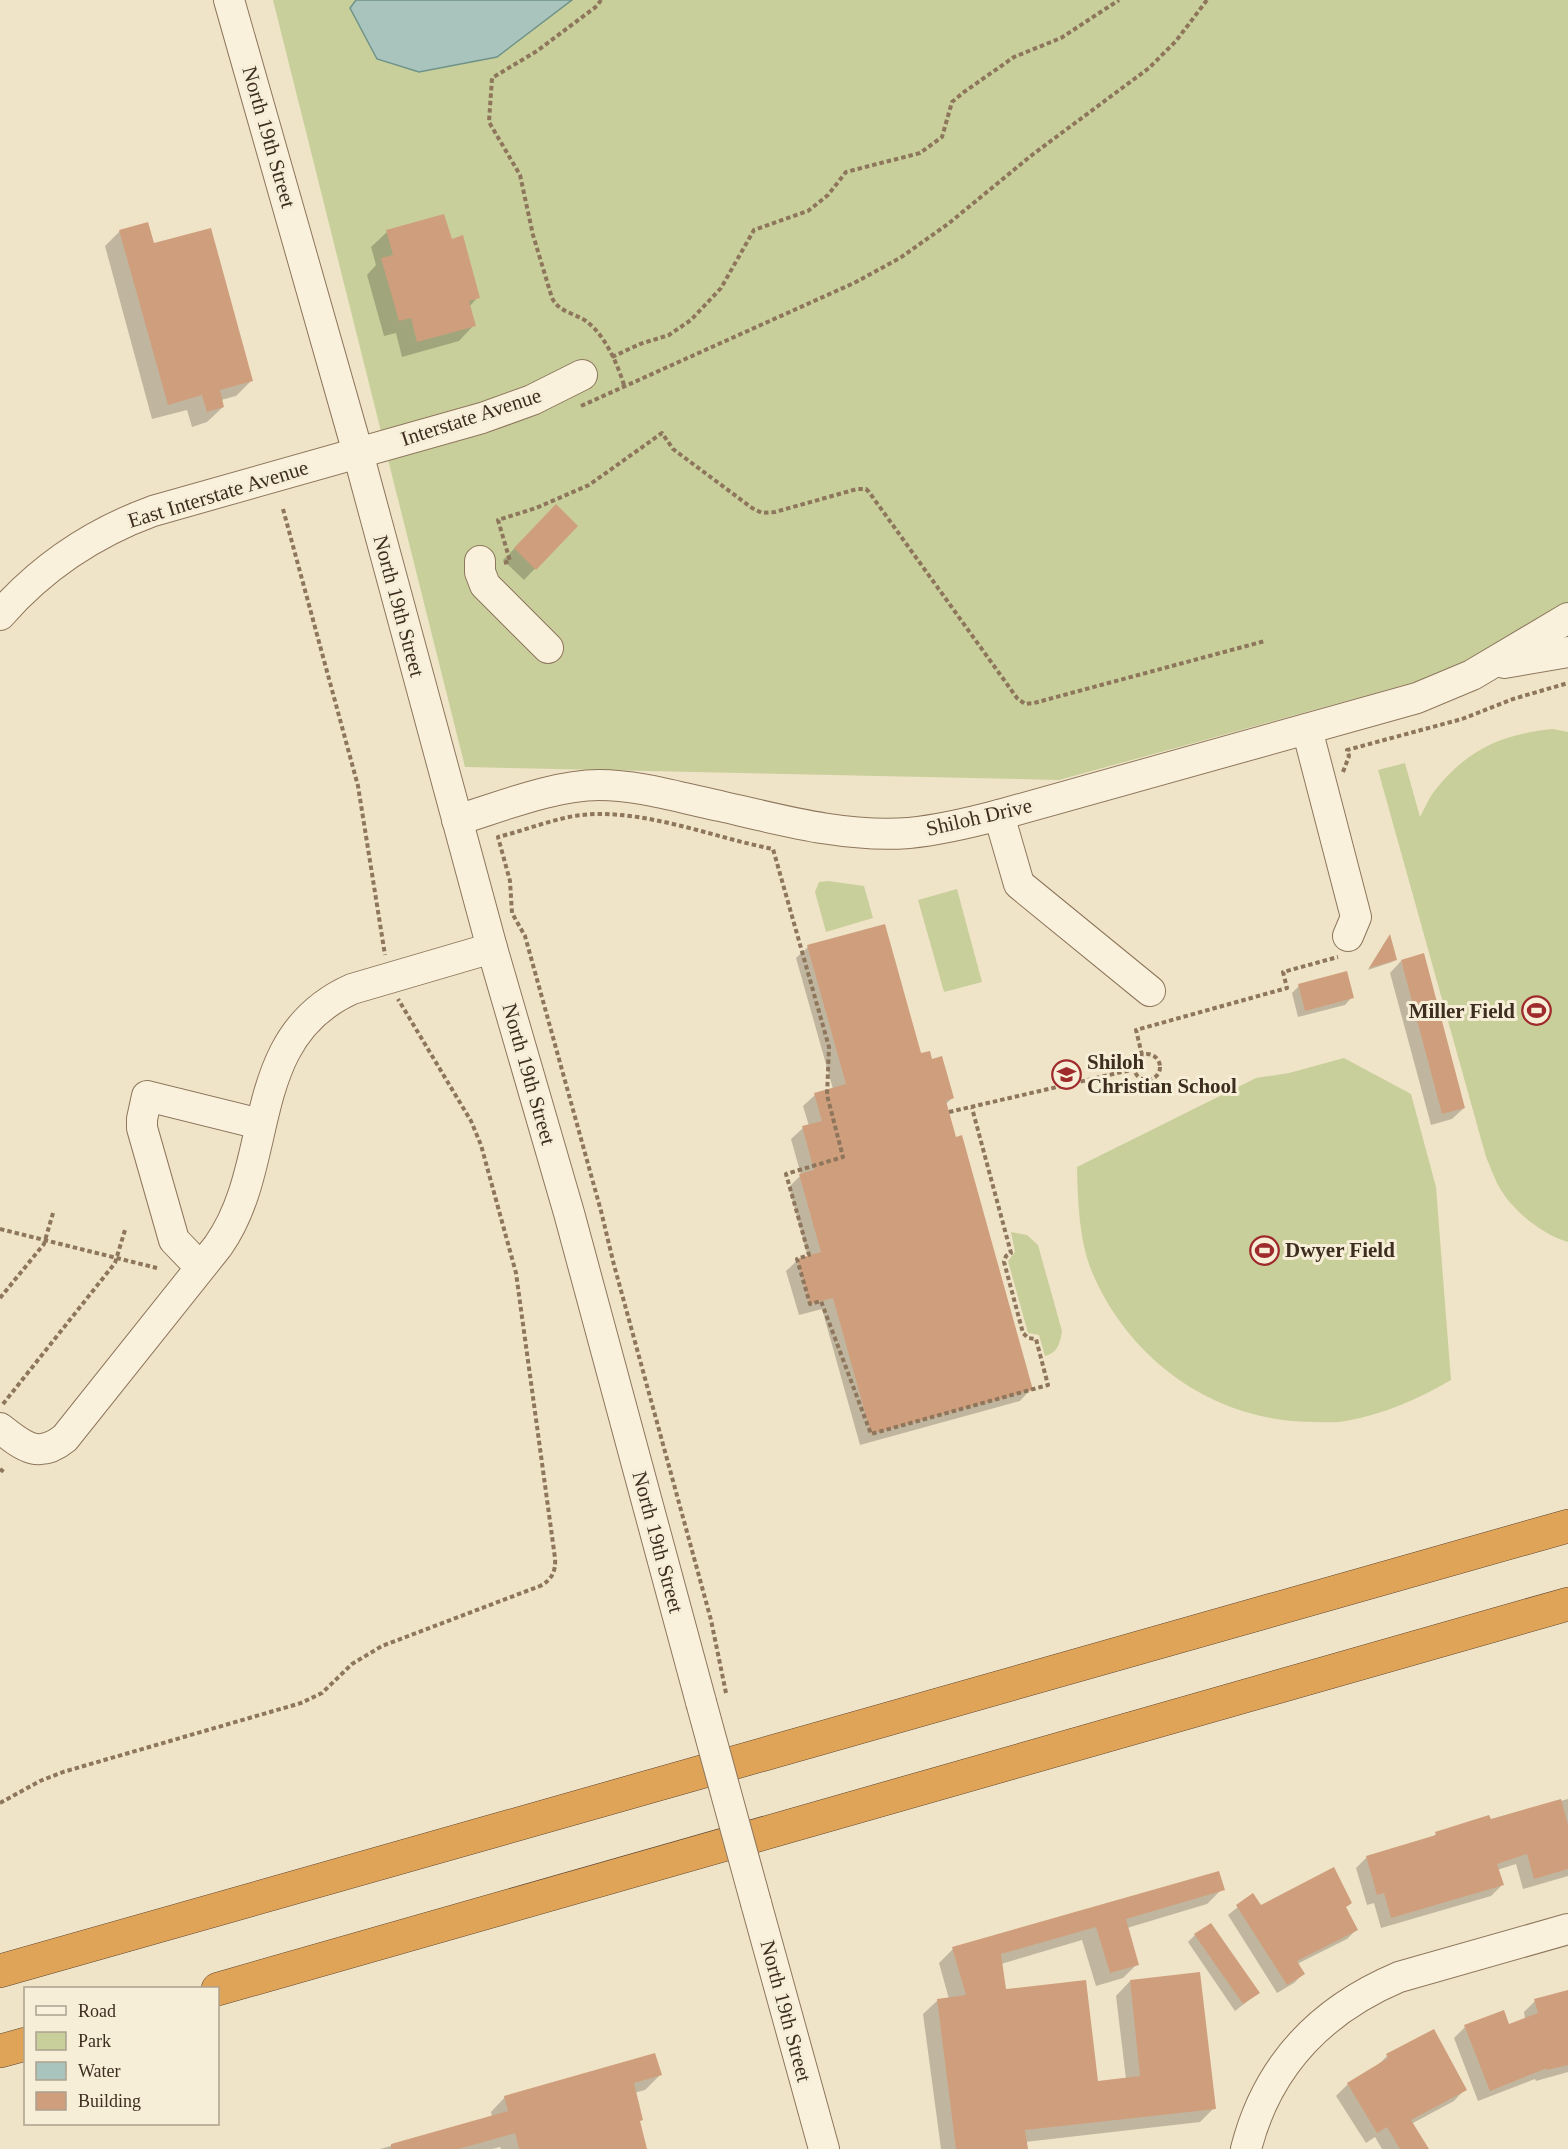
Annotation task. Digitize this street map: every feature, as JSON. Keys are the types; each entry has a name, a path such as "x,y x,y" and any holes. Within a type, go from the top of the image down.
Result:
{"highway":[{"path":"0,1971 1568,1527"},
{"path":"219,1989 1568,1604"},
{"path":"0,2051 24,2045"}],"street":[{"name":"North 19th Street","path":"229,0 358,453 492,948 714,1700 756,1903 824,2149"},
{"name":"Interstate Avenue","path":"358,453 506,410 582,375"},
{"name":"East Interstate Avenue","path":"0,614 20,592 62,557 110,529 153,511 358,453"},
{"path":"480,566 485,585 548,648"},
{"name":"Shiloh Drive","path":"457,820 562,789 598,785 640,788 817,827 878,834 909,833 943,828 999,815 1436,692 1490,666 1568,618"},
{"name":"Shiloh Drive","path":"1490,666 1568,651"},
{"path":"1306,729 1356,917 1346,946"},
{"path":"999,815 1018,884 1150,991"},
{"path":"0,1428 31,1449 43,1450 55,1446 65,1438 200,1267 228,1230 236,1215 275,1070 290,1040 323,1004 352,989 492,948"},
{"path":"200,1267 174,1240 142,1128 147,1096 260,1124"},
{"path":"1246,2149 1263,2100 1293,2053 1312,2031 1353,2000 1400,1977 1568,1929"}],"path":[{"path":"601,0 597,6 537,51 492,78 489,122 520,175 533,235 554,304 587,322 597,332 612,357 624,385"},
{"path":"612,357 640,344 669,335 691,320 721,288 753,230 808,211 828,195 846,172 920,153 942,137 952,102 964,92 1014,57 1061,38 1119,0"},
{"path":"572,410 854,283 900,258 948,224 1032,155 1149,68 1180,36 1207,0"},
{"path":"480,566 510,561 498,520 561,498 589,485 663,433 673,448 752,508 762,513 775,512 857,489 866,489 1017,698 1025,704 1265,641"},
{"path":"0,1803 40,1781 63,1772 301,1703 322,1693 352,1664 372,1651 540,1586 546,1583 553,1574 555,1558 517,1280 484,1156 471,1121 395,993 390,978 358,786 283,509"},
{"path":"1342,773 1349,756 1347,750 1462,718 1513,699 1568,684"},
{"path":"714,1700 714,1628 525,936 512,913 510,881 498,837 570,817 618,815 647,819 738,843 773,849 829,1047 827,1095 843,1157 786,1173 809,1255 797,1259 810,1304 821,1301 871,1434 1048,1385 1035,1339 1028,1338 1023,1333 1004,1262 1006,1256 1011,1253 972,1108"},
{"path":"1142,1055 1136,1030 1287,988 1283,972 1346,946"},
{"path":"1142,1055 1155,1056 1160,1064 1159,1071 1154,1077 1146,1080 1135,1070 1136,1061 1142,1055"},
{"path":"949,1112 1135,1070"},
{"path":"0,1298 44,1244 53,1213"},
{"path":"0,1229 157,1268"},
{"path":"0,1407 115,1263 125,1230"},
{"path":"0,1469 5,1473"}],"green space":[{"path":"273,0 1568,0 1568,640 1059,780 465,767"},
{"path":"1553,729 1568,732 1568,1242 1537,1227 1518,1211 1502,1192 1486,1157 1378,770 1405,763 1420,817 1429,799 1448,775 1474,754 1502,740 1535,731"},
{"path":"819,882 864,886 873,918 826,932 815,892"},
{"path":"957,889 982,982 944,992 918,900"},
{"name":"Dwyer Field","path":"1344,1058 1411,1094 1436,1187 1451,1380 1401,1405 1342,1422 1279,1419 1245,1412 1213,1399 1184,1383 1157,1362 1133,1338 1112,1310 1095,1279 1086,1252 1079,1210 1077,1167 1256,1078 1289,1073"},
{"path":"1011,1232 1027,1235 1038,1245 1062,1331 1056,1350 1049,1355 1045,1356 1039,1335 1028,1333 1008,1261 1015,1252"}],"water":[{"path":"356,0 572,0 497,57 419,72 377,59 350,8"}],"building":[{"path":"444,214 452,239 463,235 480,298 469,301 476,326 417,342 411,318 399,321 381,258 393,255 386,230"},
{"path":"148,222 154,243 211,228 253,381 220,390 224,407 207,412 202,395 168,405 119,230"},
{"path":"556,504 578,526 536,570 514,548"},
{"path":"885,924 921,1053 930,1051 932,1059 942,1056 954,1098 946,1101 956,1137 962,1135 1033,1390 871,1434 833,1298 810,1304 797,1259 821,1252 799,1174 814,1170 802,1126 822,1121 814,1093 846,1084 807,945"},
{"path":"1390,934 1397,960 1369,968"},
{"path":"1424,953 1465,1108 1442,1114 1401,960"},
{"path":"1347,971 1354,998 1305,1011 1298,984"},
{"path":"1561,1799 1568,1825 1568,1869 1534,1879 1527,1854 1497,1864 1504,1885 1391,1918 1384,1893 1377,1895 1366,1856 1436,1835 1435,1832 1489,1815 1491,1819"},
{"path":"1334,1867 1352,1903 1346,1907 1358,1930 1297,1961 1305,1974 1287,1985 1236,1905 1253,1893 1261,1905"},
{"path":"1219,1871 1225,1890 1126,1919 1139,1965 1110,1973 1096,1927 1001,1954 1006,1989 1086,1980 1098,2081 1140,2076 1130,1980 1200,1972 1216,2109 1025,2130 1028,2149 956,2149 937,1999 966,1995 952,1947"},
{"path":"1211,1923 1260,1993 1243,2004 1194,1934"},
{"path":"1568,1990 1568,2065 1547,2070 1547,2068 1490,2091 1464,2025 1504,2010 1509,2024 1538,2013 1534,1999"},
{"path":"1434,2029 1467,2090 1411,2120 1429,2149 1400,2149 1387,2127 1377,2133 1347,2083 1388,2058 1386,2054"},
{"path":"655,2053 662,2075 634,2083 647,2149 519,2149 515,2133 459,2149 391,2149 391,2144 508,2111 504,2096"}],"place":[{"name":"Miller Field","path":"1536,1011"},
{"name":"Shiloh Christian School","path":"1066,1074"},
{"name":"Dwyer Field","path":"1264,1250"}]}
